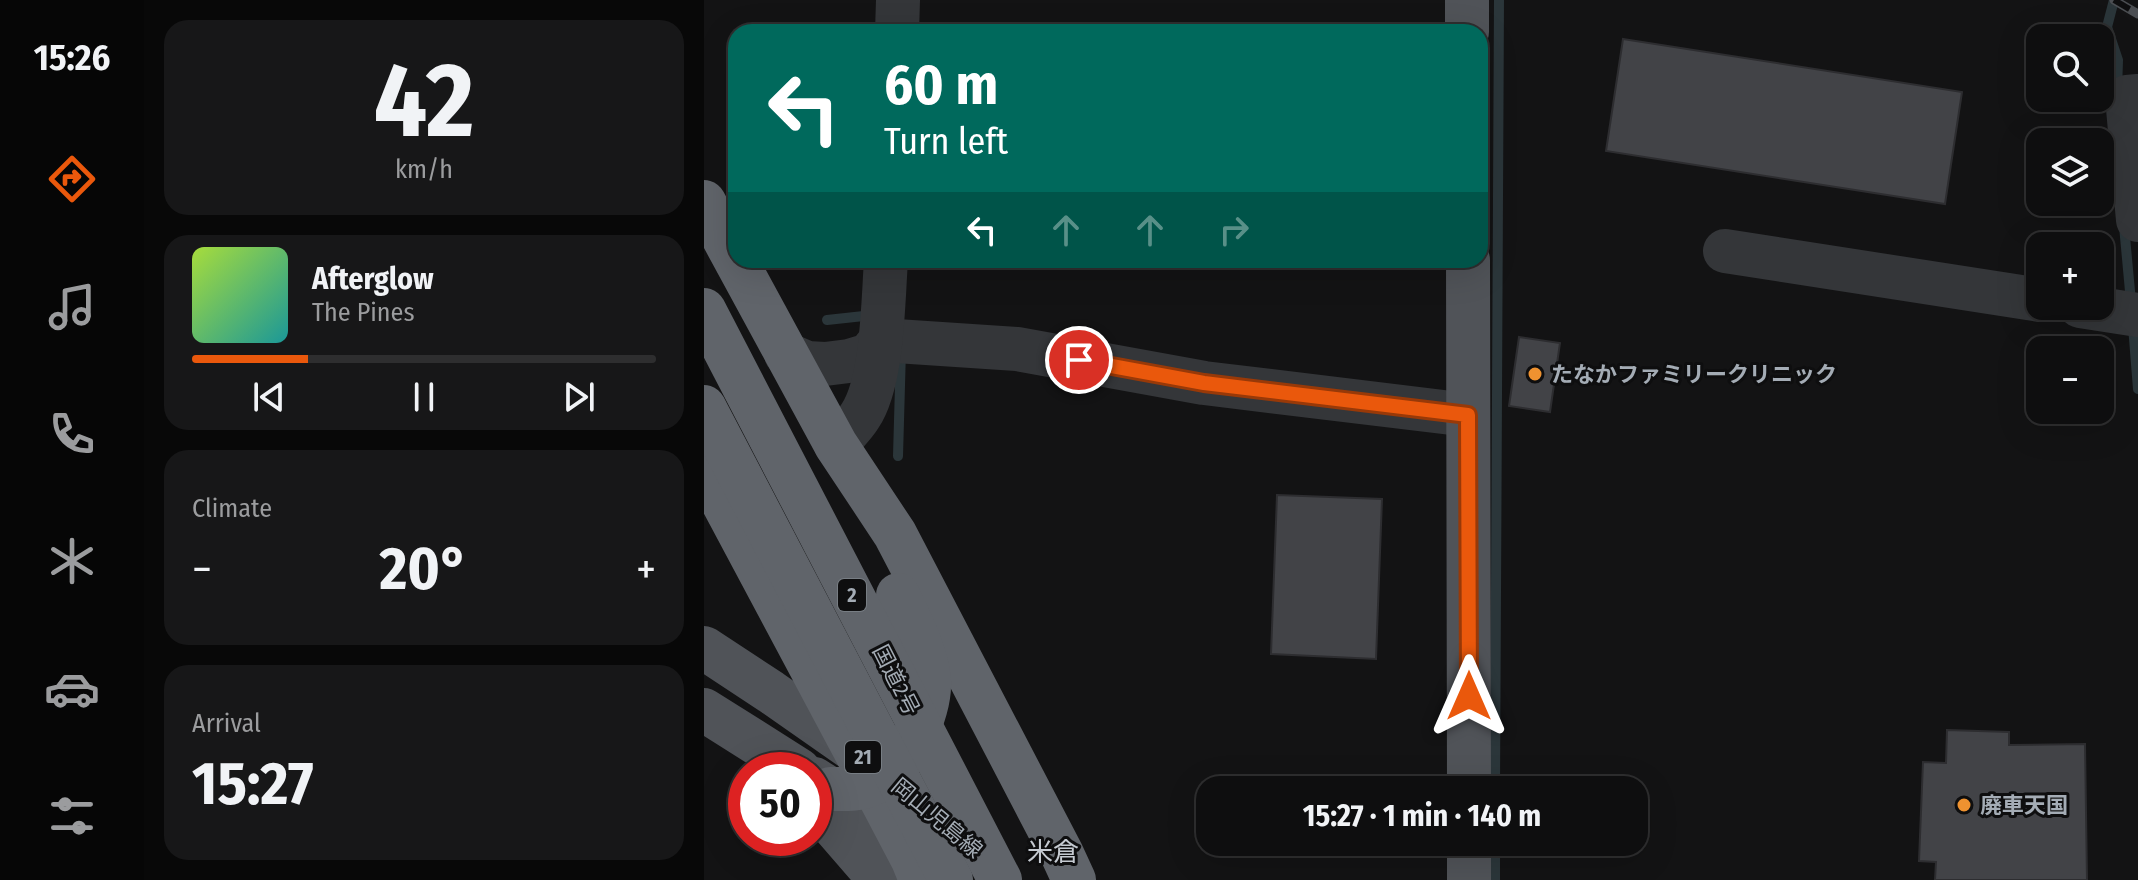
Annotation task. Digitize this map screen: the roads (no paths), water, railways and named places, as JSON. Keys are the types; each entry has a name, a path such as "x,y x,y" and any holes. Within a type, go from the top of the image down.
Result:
{"highway":[{"path":"704,202 728,246"},
{"path":"740,268 836,445 895,534 1074,880"},
{"name":"国道2号","path":"704,310 1000,880"},
{"name":"国道2号","path":"704,407 951,880"},
{"path":"832,787 856,789 873,770 915,740 929,682 913,628 872,540 836,445"},
{"path":"704,467 873,770 900,876"}],"main road":[{"path":"1467,0 1467,24"},
{"path":"1468,268 1469,776"},
{"name":"岡山児島線","path":"704,648 771,692 1010,880"},
{"name":"21","path":"704,710 768,752"},
{"path":"750,739 763,752"},
{"name":"21","path":"832,805 900,876"},
{"path":"1469,856 1469,880"}],"street":[{"path":"897,24 898,0"},
{"path":"2138,96 2127,97 2138,220"},
{"path":"1725,251 2026,298"},
{"path":"836,445 861,415 889,330 886,268"},
{"path":"786,354 807,363 849,361 869,355 889,330"},
{"path":"889,330 1017,349 1204,383 1468,415"}],"waterway":[{"path":"1495,776 1499,0"},
{"path":"2114,0 2107,27 2118,60 2117,91"},
{"path":"2124,226 2131,302"},
{"path":"827,320 873,315"},
{"path":"2133,326 2138,389"},
{"path":"898,456 901,350"},
{"path":"1495,856 1495,880"}],"railway":[{"path":"2114,0 2138,14"}],"place":[{"name":"たなかファミリークリニック","path":"1535,374"},
{"name":"廃車天国","path":"1964,805"}],"district":[{"name":"米倉","path":"1053,852"}]}
